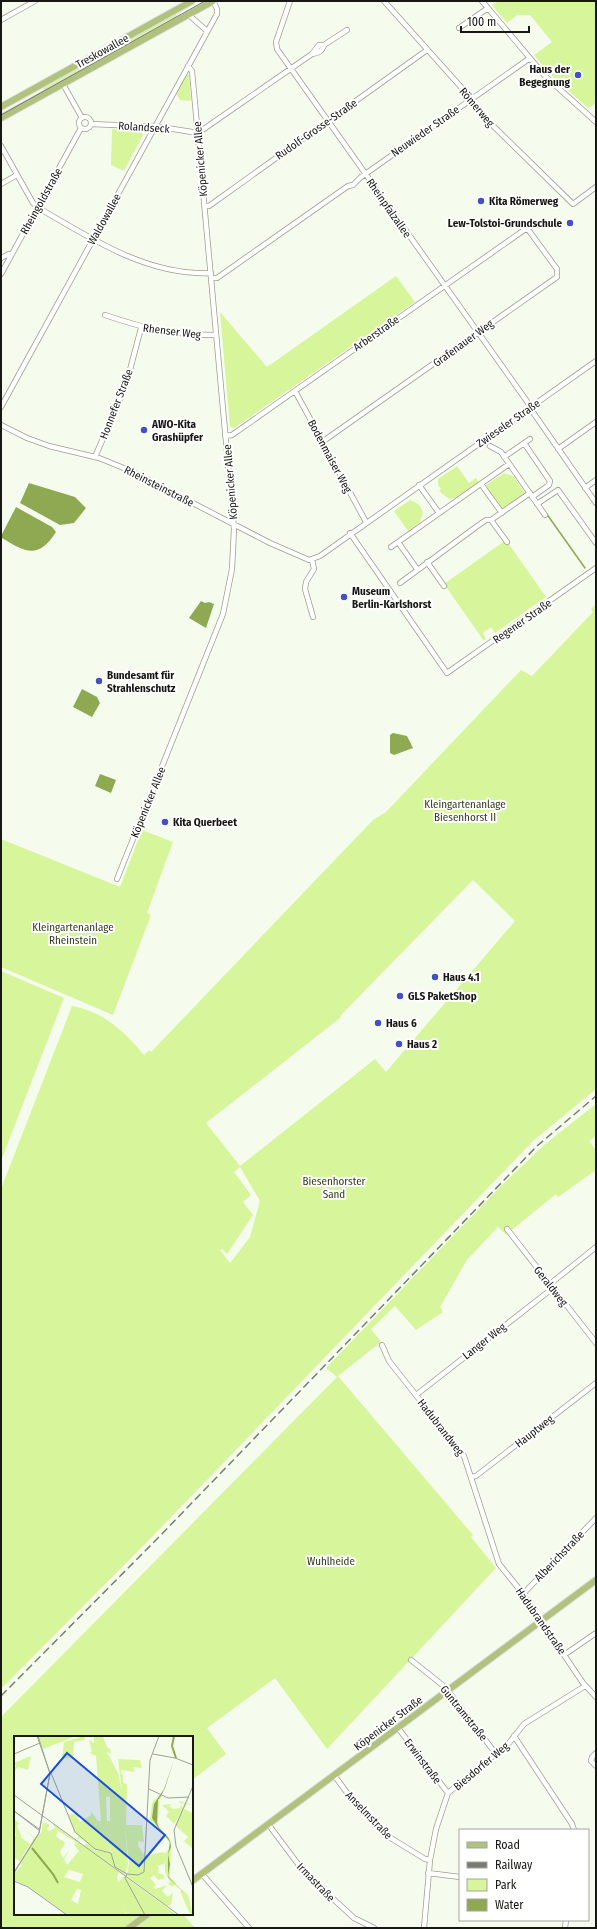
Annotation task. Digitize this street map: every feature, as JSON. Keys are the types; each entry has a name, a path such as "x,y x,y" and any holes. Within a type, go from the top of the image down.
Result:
{"main road":[{"name":"Treskowallee","path":"1,107 192,1"},
{"name":"Treskowallee","path":"1,118 213,1"},
{"name":"Köpenicker Straße","path":"193,1880 596,1580"},
{"path":"129,1928 147,1915"}],"street":[{"path":"1,20 35,1"},
{"name":"Waldowallee","path":"1,407 217,14 217,9 213,1"},
{"name":"Rheinpfalzallee","path":"290,1 276,46 363,175 445,286 530,407"},
{"name":"Römerweg","path":"384,1 472,99 481,114 573,204 596,187"},
{"path":"482,1 545,76 596,122"},
{"path":"459,28 488,8"},
{"path":"189,14 207,31"},
{"path":"198,134 312,54 319,45 324,45 347,30"},
{"name":"Rudolf-Grosse-Straße","path":"205,206 209,206 427,50"},
{"name":"Neuwieder Straße","path":"211,278 216,278 348,186 353,185 363,175 530,58"},
{"name":"Köpenicker Allee","path":"117,879 223,614 233,563 234,524 192,70 188,66"},
{"path":"63,84 82,118"},
{"path":"82,118 88,118 91,124"},
{"path":"81,128 79,123 82,118"},
{"name":"Rolandseck","path":"81,128 87,129 91,124 154,127 198,134"},
{"name":"Rheingoldstraße","path":"1,274 81,128"},
{"path":"1,146 33,203 37,207 93,239 123,254 150,264 177,271 210,273"},
{"path":"1,184 17,175"},
{"name":"Arberstraße","path":"225,436 232,435 527,228"},
{"name":"Grafenauer Weg","path":"322,442 478,333 556,276 557,269 527,228"},
{"path":"1,258 8,254 11,255"},
{"name":"Rhenser Weg","path":"105,315 141,328 180,334 216,335"},
{"name":"Honnefer Straße","path":"95,457 126,385 141,328"},
{"name":"Zwieseler Straße","path":"312,559 320,556 350,533 596,361"},
{"name":"Bodenmaiser Weg","path":"294,391 366,522"},
{"path":"530,407 596,503"},
{"path":"558,449 596,422"},
{"name":"Rheinsteinstraße","path":"1,425 27,438 49,446 95,457 131,471 300,558 309,560 312,559"},
{"path":"504,457 530,438"},
{"path":"400,583 416,572 416,569 486,520 491,520 549,485 550,481 524,443"},
{"name":"Zwieseler Straße","path":"490,446 501,452 545,515"},
{"path":"391,547 509,464"},
{"path":"585,488 596,480"},
{"path":"481,484 502,513"},
{"path":"420,485 439,513"},
{"path":"537,504 558,490 596,543"},
{"path":"491,520 507,542"},
{"name":"Regener Straße","path":"350,533 447,673 596,568"},
{"path":"398,542 416,569"},
{"path":"312,559 314,569 306,582 305,589 313,617"},
{"path":"427,562 444,586"},
{"name":"Geraldweg","path":"507,1229 596,1343"},
{"name":"Langer Weg","path":"416,1395 552,1286 596,1247"},
{"name":"Hadubrandweg","path":"382,1345 389,1361 464,1456 491,1541"},
{"name":"Hauptweg","path":"471,1477 476,1476 596,1383"},
{"name":"Alberichstraße","path":"523,1594 596,1518"},
{"name":"Hadubrandstraße","path":"491,1541 499,1564 523,1594 585,1686 596,1697"},
{"path":"564,1655 596,1633"},
{"name":"Guntramstraße","path":"411,1660 448,1691 496,1754"},
{"name":"Biesdorfer Weg","path":"424,1928 430,1860 436,1829 448,1793 496,1754 524,1724 585,1686"},
{"name":"Erwinstraße","path":"398,1728 448,1793"},
{"path":"514,1736 572,1824 574,1829"},
{"path":"596,1753 592,1757 592,1761 596,1766"},
{"name":"Anselmstraße","path":"334,1775 353,1801 389,1837 425,1859 430,1860"},
{"name":"Irmastraße","path":"268,1824 304,1872 354,1918 374,1928"},
{"path":"428,1873 459,1877"},
{"path":"202,1874 249,1928"}],"green space":[{"path":"498,1 596,1 596,103 588,108 549,73 534,55 552,42 530,15 517,15 507,23 492,5"},
{"path":"176,14 178,17 1,115 44,90 43,88"},
{"path":"187,74 189,75 191,100 189,101 180,100 176,93"},
{"path":"112,129 141,131 143,135 124,171 111,165"},
{"path":"396,276 415,302 234,428 230,427 220,312 267,367"},
{"path":"457,466 469,483 476,478 479,483 458,497 449,499 439,491 441,489 438,485 438,479"},
{"path":"504,473 513,476 525,493 502,509 486,485"},
{"path":"410,500 420,506 423,514 420,522 408,531 394,511"},
{"path":"506,540 546,597 495,633 491,627 483,633 486,639 484,641 444,584"},
{"path":"596,604 596,1089 533,1141 152,1537 1,1689 1,1189 72,1006 104,1018 129,1038 144,1055 149,1050 151,1052 373,820 386,812 521,670 532,676 593,612 591,609","holes":["473,880 515,921 386,1072 375,1059 240,1166 206,1123 340,1018 342,1014","240,1167 260,1201 250,1237 230,1263 220,1250 222,1249 227,1254 253,1215 243,1202 251,1195 234,1172"]},
{"name":"Kleingartenanlage Rheinstein","path":"142,830 173,842 147,913 151,915 113,1015 1,967 1,839 120,887"},
{"path":"1,971 64,998 1,1161"},
{"name":"Wuhlheide","path":"596,1104 596,1136 589,1141 596,1150 596,1170 558,1197 556,1194 506,1235 498,1227 467,1260 440,1307 443,1312 416,1330 395,1306 371,1329 381,1342 338,1376 473,1535 471,1537 496,1568 327,1749 275,1678 207,1728 226,1754 193,1779 193,1736 14,1736 14,1915 184,1915 195,1928 1,1928 1,1717 337,1377 326,1368 502,1185 544,1145"}],"water":[{"path":"29,483 75,497 86,508 74,523 60,525 20,503"},
{"path":"16,507 52,527 56,532 43,547 31,551 24,550 2,538 1,536"},
{"path":"201,601 214,604 206,628 189,618"},
{"path":"82,689 97,697 100,703 92,717 73,707"},
{"path":"393,733 407,736 413,748 394,755 390,753 390,735"},
{"path":"100,774 116,780 111,793 95,786"}],"waterway":[{"path":"546,513 585,568"}],"tram line":[{"path":"1,115 205,1"}],"railway":[{"path":"1,1696 156,1540 537,1146 596,1096"}],"place":[{"name":"Haus der Begegnung","path":"578,75"},
{"name":"Kita Römerweg","path":"481,201"},
{"name":"Lew-Tolstoi-Grundschule","path":"570,223"},
{"name":"AWO-Kita Grashüpfer","path":"144,430"},
{"name":"Museum Berlin-Karlshorst","path":"344,597"},
{"name":"Bundesamt für Strahlenschutz","path":"99,681"},
{"name":"Kita Querbeet","path":"165,822"},
{"name":"Haus 4.1","path":"435,977"},
{"name":"GLS PaketShop","path":"400,996"},
{"name":"Haus 6","path":"378,1023"},
{"name":"Haus 2","path":"399,1044"}],"park label":[{"name":"Kleingartenanlage Biesenhorst II","path":"465,810"},
{"name":"Biesenhorster Sand","path":"334,1187"}]}
